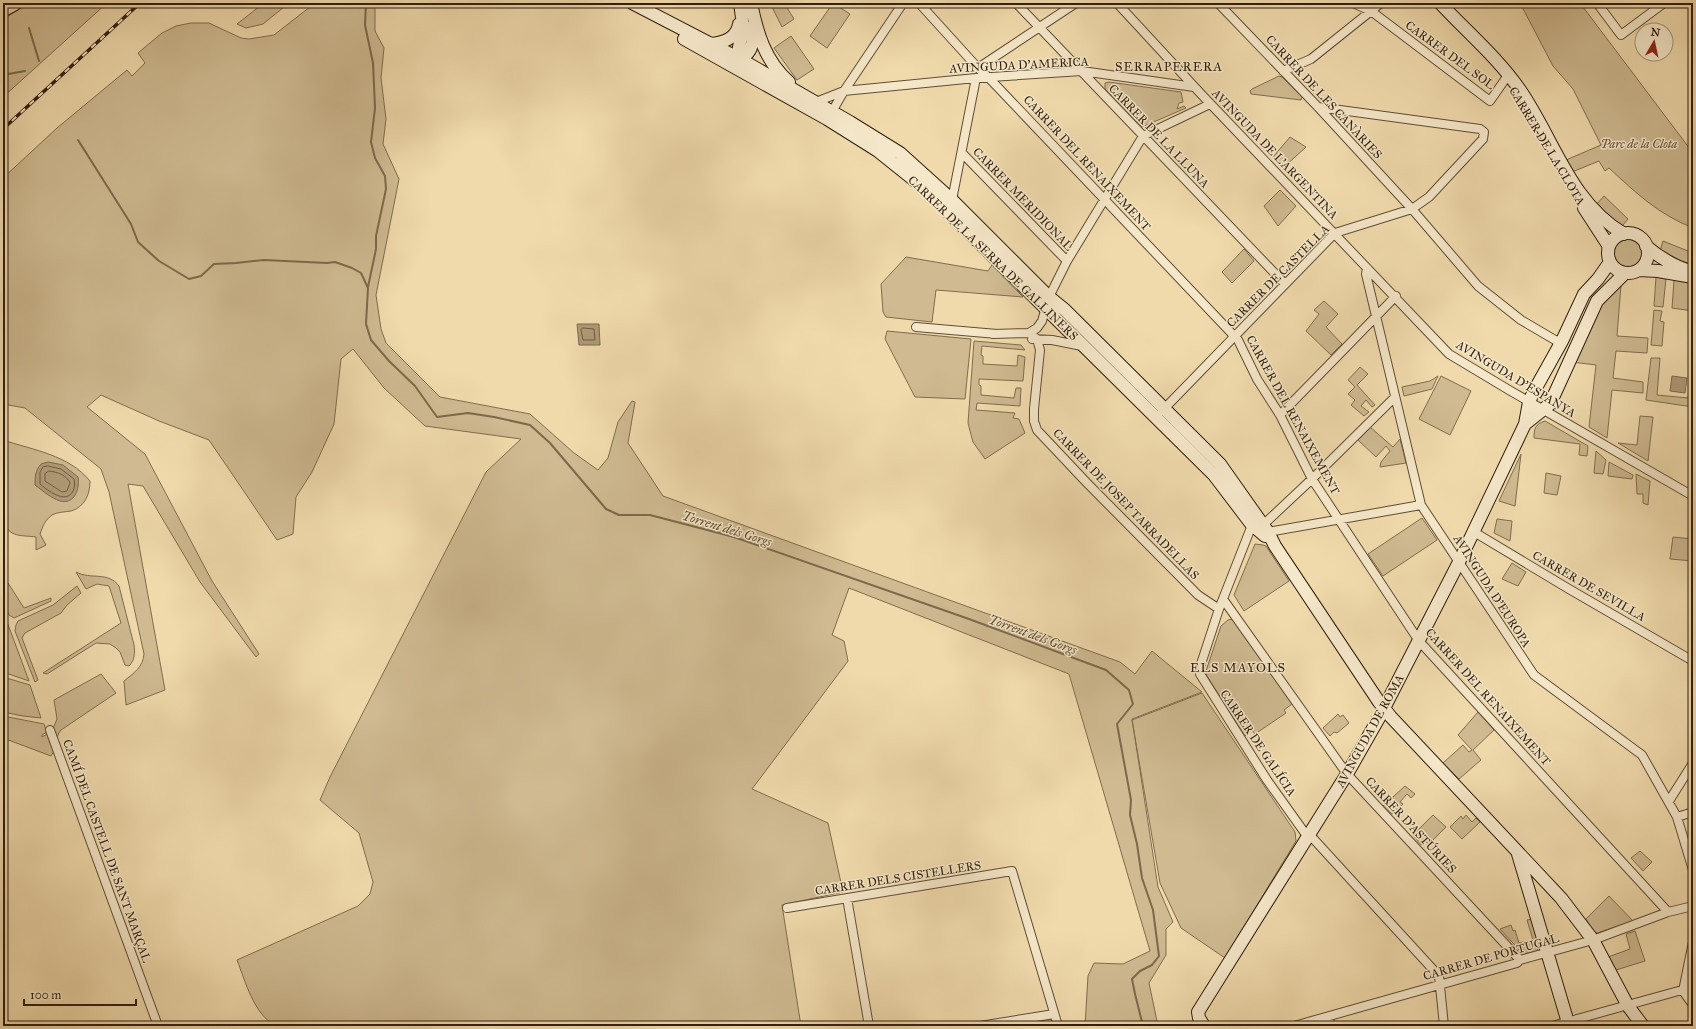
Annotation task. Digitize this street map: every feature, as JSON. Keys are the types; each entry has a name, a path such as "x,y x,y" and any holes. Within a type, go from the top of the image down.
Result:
{"highway":[{"path":"3,9 14,3"}],"street":[{"name":"CARRER DE LA SERRA DE GALLINERS","path":"624,3 711,49"},
{"name":"CARRER DE LA SERRA DE GALLINERS","path":"632,3 711,49 780,93 830,115"},
{"path":"736,3 739,19 736,33 711,49 720,55 733,59 740,59 750,50 754,41 748,3"},
{"path":"740,3 743,19 738,45 740,59 746,67 776,87 780,93"},
{"path":"751,3 757,30 769,58 782,76 801,93"},
{"path":"830,115 844,91 903,3"},
{"name":"CARRER DEL RENAIXEMENT","path":"920,3 978,68 1105,199 1238,340 1257,379 1280,415 1312,479 1419,641 1668,912"},
{"name":"CARRER DE LA LLUNA","path":"1016,3 1285,284"},
{"path":"978,68 1076,3"},
{"name":"AVINGUDA DE L'ARGENTINA","path":"1117,3 1210,104 1335,233"},
{"name":"CARRER DE LES CANÀRIES","path":"1218,3 1283,71 1315,108 1412,209 1478,286 1521,320 1554,340 1562,341"},
{"name":"CARRER DEL SOL","path":"1353,3 1371,11 1490,101 1506,78"},
{"path":"1283,71 1311,59 1381,3"},
{"name":"CARRER DE LA CLOTA","path":"1440,3 1506,78 1530,114 1556,164 1573,188 1606,222 1624,234"},
{"path":"1597,3 1621,35 1664,3"},
{"name":"CARRER DE LA CLOTA","path":"1466,31 1490,54 1519,89 1540,121 1573,188 1608,246"},
{"name":"CARRER DE LA SERRA DE GALLINERS","path":"740,59 816,102 830,115 923,187 949,204 1046,302 1084,346 1214,476 1234,493 1275,546 1385,708 1518,853 1562,898 1593,940 1628,1006 1643,1026"},
{"name":"AVINGUDA D'AMERICA","path":"816,102 844,91 976,78 1082,71 1194,87"},
{"path":"949,204 962,153 976,78"},
{"path":"1052,340 1046,337 1043,333 1042,321 1046,302 1067,261 1143,136 1210,104"},
{"name":"CARRER DE CASTELLA","path":"1156,418 1335,233 1412,209 1429,197 1483,139 1484,132 1480,129 1315,108"},
{"name":"CARRER MERIDIONAL","path":"962,153 1067,261"},
{"name":"AVINGUDA D'ESPANYA","path":"1335,233 1449,354 1529,402 1693,496"},
{"path":"1693,271 1678,267 1656,255 1640,238 1634,235 1624,234 1617,237 1608,246 1608,256 1610,262 1616,269 1624,273 1639,270 1658,271 1693,277"},
{"path":"1639,270 1646,260 1646,246"},
{"name":"AVINGUDA DE ROMA","path":"1204,1026 1199,1018 1198,1012 1347,774 1385,708 1474,532 1525,424 1529,402 1562,341 1584,294 1598,279 1610,262"},
{"name":"AVINGUDA D'EUROPA","path":"1367,268 1366,274 1421,505 1534,675 1642,755 1677,817 1693,870"},
{"name":"AVINGUDA DE ROMA","path":"1525,424 1550,404 1597,301 1624,273"},
{"path":"1280,415 1396,296"},
{"name":"CARRER DE LA SERRA DE GALLINERS","path":"1046,302 1065,310 1165,408 1220,464 1234,493"},
{"path":"993,334 1029,333 1037,328 1042,321"},
{"path":"916,327 1017,336 1052,340 1084,346"},
{"path":"1029,333 1037,339 1040,354"},
{"path":"1040,354 1044,344 1052,340"},
{"name":"CARRER DE JOSEP TARRADELLAS","path":"1040,354 1034,409 1034,421 1037,430 1087,483 1198,595 1220,609"},
{"path":"1261,527 1395,397"},
{"path":"1261,527 1338,519 1421,505"},
{"name":"CARRER DE LA SERRA DE GALLINERS","path":"1261,527 1275,546"},
{"name":"CARRER DE GALÍCIA","path":"1261,527 1223,600 1200,667 1200,674 1267,780 1308,835 1439,976 1440,985"},
{"name":"CARRER DE SEVILLA","path":"1474,532 1569,590 1693,661"},
{"name":"CARRER D'ASTÚRIES","path":"1223,600 1347,774 1520,960"},
{"name":"CAMÍ DEL CASTELL DE SANT MARÇAL","path":"50,730 158,1026"},
{"path":"1669,801 1693,763"},
{"path":"1677,817 1693,812"},
{"path":"1518,853 1568,1024"},
{"name":"CARRER DELS CISTELLERS","path":"787,908 1012,871 1054,1014"},
{"path":"1525,878 1536,872"},
{"path":"847,898 869,1026"},
{"name":"CARRER DE PORTUGAL","path":"1294,1026 1517,963 1520,960 1547,954 1593,940 1668,912 1693,906"},
{"path":"1682,991 1693,942"},
{"path":"1440,985 1444,1026"},
{"path":"1552,1026 1568,1024 1693,987"},
{"path":"1682,991 1693,1005"},
{"path":"980,1026 1054,1014 1058,1026"},
{"path":"1328,1016 1330,1026"},
{"path":"3,1021 6,1026"}],"green space":[{"path":"30,3 107,3 3,97 3,19"},
{"path":"264,3 289,3 263,24 246,28 237,24"},
{"path":"315,3 375,3 375,31 384,48 381,78 386,119 383,144 399,179 376,295 381,329 386,343 440,397 530,414 574,453 598,470 608,458 618,422 632,401 635,402 628,443 663,496 1120,662 1135,674 1152,651 1202,692 1132,719 1158,887 1173,922 1166,929 1166,955 1149,983 1158,1026 1085,1026 1088,976 1094,963 1123,964 1150,951 1069,674 849,588 832,635 844,641 848,661 752,789 828,823 843,892 782,905 801,1026 275,1026 261,1013 251,996 237,960 358,906 370,894 373,882 359,833 320,800 330,777 486,472 521,439 425,426 384,388 353,349 341,359 334,424 312,472 296,497 293,534 277,540 209,440 159,421 101,395 87,407 145,454 212,581 259,654 256,657 200,582 143,486 128,484 165,690 126,705 124,681 140,666 144,654 109,492 101,469 25,408 3,404 3,178 57,128 127,70 132,76 145,63 138,53 162,33 176,26 191,23 209,23 241,38 249,39 274,35"},
{"path":"770,3 784,3 794,19 782,27"},
{"path":"833,3 850,14 827,48 810,36"},
{"name":"Parc de la Clota","path":"1520,3 1580,3 1693,153 1693,228 1669,216 1648,202 1609,168 1605,171 1599,161 1572,172 1566,160 1601,145 1573,89 1553,66"},
{"path":"791,36 814,69 797,80 774,48"},
{"path":"1279,76 1282,77 1302,97 1301,100 1251,94 1250,91 1252,89"},
{"path":"1109,82 1181,92 1183,102 1179,103 1177,109 1184,106 1186,108 1142,127 1105,89 1105,83"},
{"path":"1290,137 1306,147 1283,168 1273,157"},
{"path":"1280,190 1296,206 1278,226 1264,206"},
{"path":"1604,196 1628,219 1622,226 1594,207"},
{"path":"1628,239 1638,243 1642,253 1638,263 1628,267 1618,263 1614,253 1618,243"},
{"path":"1663,241 1693,253 1689,265 1660,251"},
{"path":"1244,249 1254,261 1232,283 1222,272"},
{"path":"906,257 988,271 992,265 1023,297 936,290 932,322 886,317 883,312 881,284"},
{"path":"1656,277 1666,279 1663,307 1654,306"},
{"path":"1674,280 1693,283 1693,311 1672,308"},
{"path":"1621,285 1617,336 1648,338 1647,353 1616,351 1613,378 1643,382 1643,393 1612,390 1607,438 1589,427 1596,365 1572,362 1598,306"},
{"path":"1324,301 1338,314 1326,327 1342,344 1331,355 1306,331 1319,314 1314,310"},
{"path":"1654,310 1662,311 1660,321 1664,322 1662,346 1651,345"},
{"path":"887,331 971,339 965,399 915,397 885,339"},
{"path":"974,341 1021,345 1025,350 982,346 981,355 983,356 983,364 1017,366 1018,355 1025,357 1023,381 979,379 981,395 1014,398 1016,388 1021,388 1020,406 977,403 976,410 1015,413 1013,418 1019,419 1025,433 985,459 973,442 968,423"},
{"path":"1651,358 1660,358 1657,395 1688,398 1693,363 1693,407 1646,400"},
{"path":"1360,367 1368,374 1357,385 1375,405 1372,407 1366,400 1361,406 1369,412 1364,416 1351,405 1355,400 1348,394 1355,387 1348,380"},
{"path":"1438,376 1432,389 1404,396 1402,387 1430,381"},
{"path":"1441,376 1471,391 1450,435 1419,419"},
{"path":"1640,416 1653,417 1648,461 1618,443 1637,445"},
{"path":"1545,421 1588,446 1587,456 1579,455 1580,444 1534,438 1536,427"},
{"path":"1370,427 1393,447 1400,439 1406,463 1380,467 1381,462 1390,451 1386,446 1376,457 1358,440"},
{"path":"3,440 50,454 61,459 72,465 90,481 88,495 80,506 71,511 54,514 48,519 40,534 46,545 36,550 36,537 17,535 9,531 3,522"},
{"path":"1596,451 1606,460 1603,474 1594,473"},
{"path":"1521,454 1515,506 1499,501"},
{"path":"1609,462 1633,475 1632,479 1608,476"},
{"path":"1546,473 1561,476 1557,495 1544,493"},
{"path":"1636,474 1650,481 1648,505 1643,503 1643,494 1637,494"},
{"path":"1422,518 1437,540 1383,576 1368,554"},
{"path":"1497,519 1512,521 1510,541 1494,533"},
{"path":"1673,537 1693,539 1693,561 1670,559"},
{"path":"1255,544 1266,546 1289,581 1244,611 1234,595"},
{"path":"1512,563 1526,572 1518,586 1502,579"},
{"path":"76,572 105,577 115,581 119,586 134,645 134,656 129,666 125,665 120,652 116,648 110,644 96,643 47,674 43,673 121,623 109,586 97,584 86,589"},
{"path":"8,583 24,608 51,598 51,601 14,618 9,615 3,600 3,586"},
{"path":"77,586 81,593 67,605 61,613 25,633 22,638 38,680 35,682 15,631 16,625 18,621 53,605"},
{"path":"3,611 29,681 3,672"},
{"path":"1233,619 1292,704 1284,710 1286,713 1255,734 1252,730 1245,736 1207,676 1206,671 1221,626 1228,620"},
{"path":"101,674 116,693 61,730 57,736 51,756 3,738 3,716 44,724 47,732 42,735 42,737 52,731 57,719 54,700"},
{"path":"3,677 30,685 41,718 3,712"},
{"path":"1202,693 1295,832 1296,841 1225,958 1181,928 1160,883 1132,720"},
{"path":"1478,712 1494,730 1473,750 1481,760 1459,779 1443,763 1463,745 1469,752 1472,750 1458,735"},
{"path":"1338,714 1340,717 1343,715 1349,723 1337,733 1334,732 1330,736 1323,728"},
{"path":"1405,786 1415,794 1411,798 1407,794 1400,802 1403,804 1392,814 1383,806"},
{"path":"1433,815 1446,827 1429,844 1425,841 1421,845 1413,835"},
{"path":"1466,815 1472,822 1476,818 1480,822 1462,839 1450,827 1461,816 1463,819"},
{"path":"1640,851 1652,862 1643,871 1631,858"},
{"path":"1609,896 1633,921 1597,933 1593,931 1586,919"},
{"path":"1533,919 1540,944 1537,951 1523,954 1500,929 1511,925 1513,931 1515,930 1519,943 1533,940 1527,920"},
{"path":"1635,931 1645,961 1616,970 1608,957 1630,949 1626,934"}],"water":[{"path":"577,324 599,324 600,345 579,345"},
{"path":"1672,376 1687,378 1685,393 1670,391"},
{"path":"48,462 63,465 78,477 78,486 73,498 65,502 57,500 35,485 36,472 41,464"}],"waterway":[{"path":"366,3 365,25 373,63 375,108 371,142 375,158 385,176 386,189 376,236 376,249 368,287"},
{"path":"29,28 39,61"},
{"path":"3,75 25,71"},
{"name":"Torrent dels Gorgs","path":"78,140 131,224 138,242 159,261 189,279 201,276 214,264 264,260 327,263 335,262 361,273 368,288 366,324 371,340 389,361 415,386 437,417 468,413 530,425 550,443 606,509 619,515 650,515 734,537 969,619 1106,670 1129,690 1133,704 1117,724 1131,800 1130,815 1137,844 1142,878 1153,910 1159,956 1152,965 1140,971 1132,979 1143,1026"}],"railway":[{"path":"3,129 140,3"}],"district":[{"name":"SERRAPERERA","path":"1169,66"},
{"name":"ELS MAYOLS","path":"1238,667"}]}
